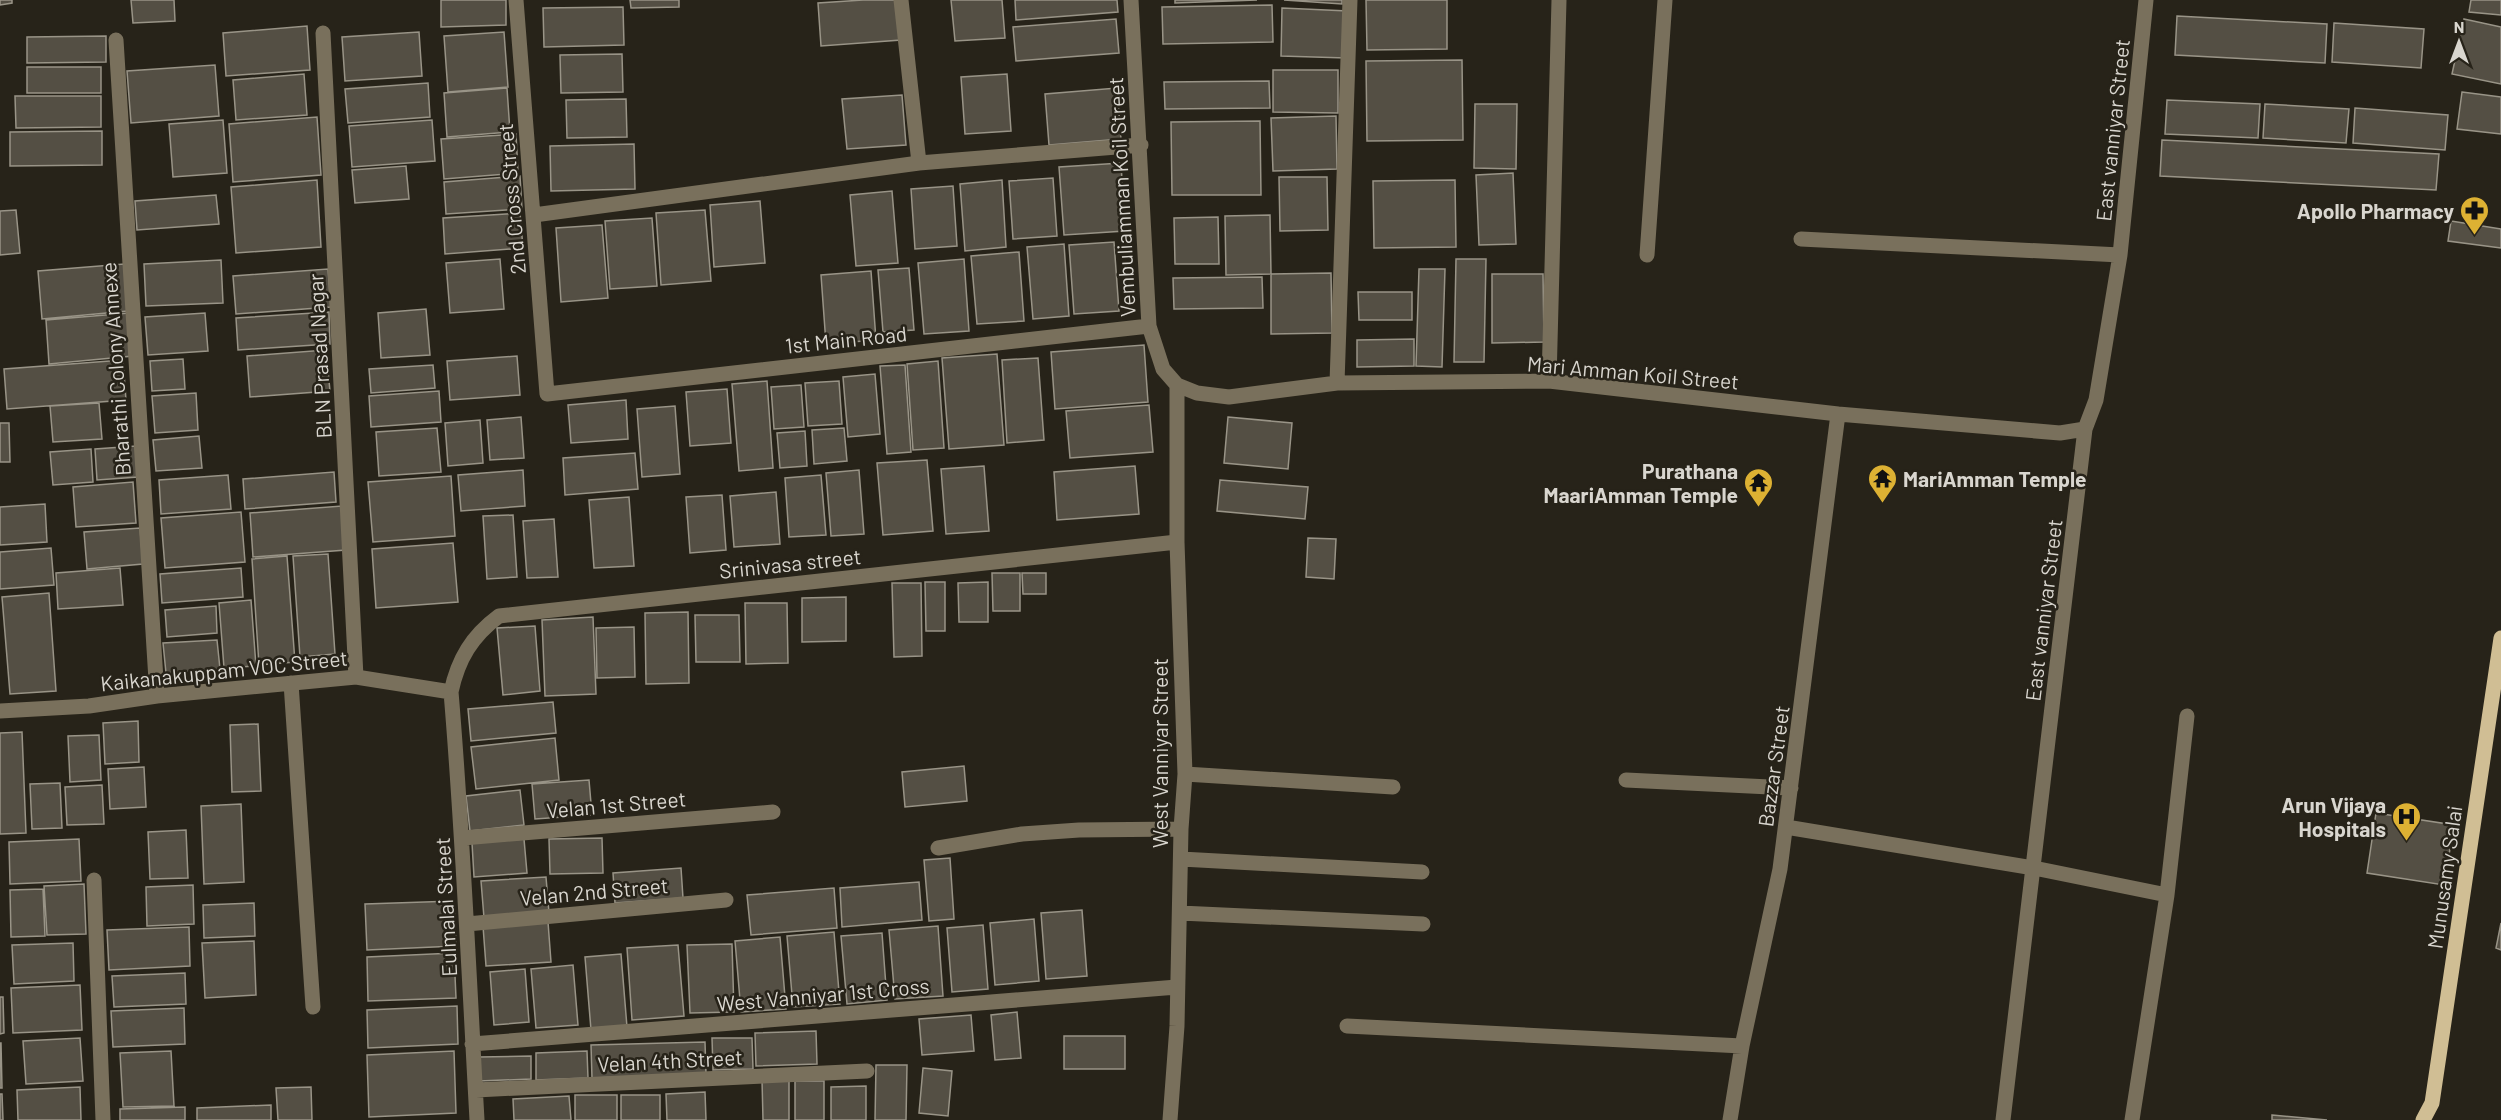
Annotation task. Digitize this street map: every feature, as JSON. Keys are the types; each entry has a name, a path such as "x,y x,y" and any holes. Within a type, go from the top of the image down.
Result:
{"main road":[{"name":"Munusamy Salai","path":"2423,1120 2432,1103 2501,638"},
{"path":"2432,1103 2436,1120"}],"street":[{"name":"2nd Cross Street","path":"516,0 547,394"},
{"path":"901,0 919,163"},
{"name":"Vembuliamman Koil Street","path":"1131,0 1141,145 1149,326 1163,369 1177,385"},
{"path":"1337,382 1350,0"},
{"path":"1549,381 1559,0"},
{"path":"1647,255 1665,0"},
{"name":"East vanniyar Street","path":"2003,1120 2085,429 2096,400 2120,255 2146,0"},
{"name":"BLN Prasad Nagar","path":"323,33 356,677"},
{"name":"Bharathi Colony Annexe","path":"116,40 156,696"},
{"path":"534,215 919,163 1141,145"},
{"path":"1801,239 2120,255"},
{"name":"1st Main Road","path":"547,394 1149,326"},
{"name":"Mari Amman Koil Street","path":"1177,385 1197,393 1229,397 1337,382 1549,381 1838,414 2060,433 2085,429"},
{"name":"West Vanniyar Street","path":"1170,1120 1185,774 1177,542 1177,385"},
{"name":"Bazzar Street","path":"1730,1120 1742,1046 1780,869 1838,414"},
{"name":"Srinivasa street","path":"451,692 455,673 464,651 482,629 499,616 1177,542"},
{"name":"Kaikanakuppam VOC Street","path":"0,711 89,706 156,696 356,677 451,692"},
{"path":"291,683 313,1007"},
{"name":"Eulmalai Street","path":"451,692 463,838 477,1120"},
{"path":"2132,1120 2167,895 2187,716"},
{"path":"1185,774 1393,787"},
{"path":"1626,780 1791,788"},
{"name":"Velan 1st Street","path":"463,838 773,812"},
{"path":"1786,827 2034,868 2167,895"},
{"path":"938,848 1034,833 1181,829"},
{"path":"1181,859 1422,872"},
{"path":"94,880 103,1120"},
{"name":"Velan 2nd Street","path":"467,924 726,900"},
{"path":"1180,913 1423,924"},
{"name":"West Vanniyar 1st Cross","path":"472,1044 1177,987"},
{"path":"1347,1026 1742,1046"},
{"name":"Velan 4th Street","path":"476,1090 867,1071"}],"building":[{"path":"0,0 12,0 12,3 0,5"},
{"path":"131,0 174,0 175,21 133,23"},
{"path":"441,0 506,0 506,25 441,27"},
{"path":"630,0 679,0 679,7 631,8"},
{"path":"899,0 901,40 821,46 818,3"},
{"path":"951,0 1002,0 1005,38 955,41"},
{"path":"1015,0 1117,0 1118,12 1016,20"},
{"path":"1175,0 1257,0 1175,3"},
{"path":"1284,0 1342,0 1342,4"},
{"path":"1366,0 1447,0 1447,49 1367,50"},
{"path":"2471,0 2501,0 2501,15 2469,12"},
{"path":"1272,5 1273,42 1163,44 1162,7"},
{"path":"623,7 624,45 544,47 543,8"},
{"path":"1282,8 1348,11 1346,58 1281,56"},
{"path":"2177,16 2327,24 2325,63 2175,55"},
{"path":"1116,19 1119,53 1016,61 1013,27"},
{"path":"2464,19 2501,27 2501,84 2452,74"},
{"path":"2334,23 2424,29 2421,68 2332,62"},
{"path":"307,26 310,70 226,76 223,33"},
{"path":"419,32 422,76 345,81 342,37"},
{"path":"504,32 508,87 448,92 444,36"},
{"path":"106,36 106,62 27,63 27,37"},
{"path":"622,54 623,92 561,93 560,55"},
{"path":"1462,60 1463,140 1367,141 1366,61"},
{"path":"215,65 219,116 131,123 127,71"},
{"path":"27,67 101,67 101,93 27,93"},
{"path":"1273,70 1338,70 1338,113 1273,112"},
{"path":"304,74 307,115 236,120 233,80"},
{"path":"1007,74 1011,131 965,134 961,77"},
{"path":"1269,81 1270,108 1165,109 1164,82"},
{"path":"428,83 430,117 348,123 345,89"},
{"path":"507,88 510,132 447,137 444,93"},
{"path":"1117,88 1121,139 1049,145 1045,94"},
{"path":"2462,92 2501,97 2501,134 2457,129"},
{"path":"902,95 906,145 847,149 842,99"},
{"path":"15,96 101,96 101,127 16,128"},
{"path":"626,99 627,137 567,138 566,100"},
{"path":"2167,100 2260,104 2258,138 2165,134"},
{"path":"1475,104 1517,104 1516,169 1474,168"},
{"path":"2265,104 2349,109 2346,143 2263,138"},
{"path":"2355,108 2448,115 2445,150 2353,143"},
{"path":"1336,116 1337,169 1273,171 1271,118"},
{"path":"317,117 321,175 233,182 229,124"},
{"path":"223,120 227,173 173,177 169,124"},
{"path":"432,120 435,161 352,167 349,126"},
{"path":"1260,121 1261,195 1172,195 1171,122"},
{"path":"102,131 102,165 10,166 10,132"},
{"path":"516,134 518,173 444,179 441,139"},
{"path":"2162,140 2439,154 2436,190 2160,176"},
{"path":"634,144 635,189 551,191 550,146"},
{"path":"1121,163 1125,231 1064,235 1059,167"},
{"path":"406,166 409,199 355,203 352,170"},
{"path":"1513,173 1516,244 1479,245 1476,175"},
{"path":"520,176 522,209 446,214 444,182"},
{"path":"1279,177 1327,177 1328,230 1280,231"},
{"path":"1053,178 1057,236 1013,239 1009,181"},
{"path":"317,180 321,247 236,253 231,187"},
{"path":"1002,180 1006,247 965,251 960,184"},
{"path":"1455,180 1456,247 1374,248 1373,181"},
{"path":"953,186 957,246 915,249 911,189"},
{"path":"892,191 898,263 856,266 850,195"},
{"path":"216,195 219,224 137,230 135,201"},
{"path":"760,201 765,263 714,267 710,205"},
{"path":"16,210 20,253 0,255 0,211"},
{"path":"705,210 711,281 661,285 656,213"},
{"path":"520,213 523,248 445,254 443,218"},
{"path":"1270,215 1271,274 1226,275 1225,216"},
{"path":"1218,217 1219,264 1175,264 1174,218"},
{"path":"652,218 657,286 610,289 605,221"},
{"name":"Apollo Pharmacy","path":"2451,221 2501,229 2501,248 2448,241"},
{"path":"602,225 608,298 561,302 556,228"},
{"path":"1114,242 1119,311 1074,314 1069,245"},
{"path":"1064,244 1069,316 1033,319 1027,247"},
{"path":"1019,252 1024,321 977,324 971,256"},
{"path":"500,259 504,309 450,313 446,263"},
{"path":"964,259 969,331 924,334 918,263"},
{"path":"1456,259 1486,259 1484,362 1454,362"},
{"path":"221,260 223,303 146,306 144,264"},
{"path":"124,264 128,311 42,319 38,271"},
{"path":"909,268 914,330 883,332 878,270"},
{"path":"328,269 331,307 236,314 233,276"},
{"path":"1419,269 1445,269 1442,367 1416,366"},
{"path":"871,271 876,340 826,344 821,275"},
{"path":"1331,273 1332,333 1271,334 1271,274"},
{"path":"1492,274 1543,274 1544,342 1492,343"},
{"path":"1262,277 1263,308 1174,309 1173,278"},
{"path":"1358,292 1412,292 1412,320 1359,320"},
{"path":"426,309 430,355 381,358 378,313"},
{"path":"329,312 330,344 238,350 236,318"},
{"path":"129,313 133,356 49,364 46,320"},
{"path":"205,313 208,351 148,355 145,317"},
{"path":"1414,339 1414,366 1357,367 1357,340"},
{"path":"1144,345 1148,402 1055,409 1051,352"},
{"path":"326,350 330,391 250,397 247,356"},
{"path":"997,354 1004,445 949,449 942,358"},
{"path":"517,356 520,395 450,400 447,361"},
{"path":"1038,358 1044,440 1007,443 1002,360"},
{"path":"183,359 185,389 152,391 150,361"},
{"path":"123,360 126,400 7,409 4,369"},
{"path":"938,361 944,448 913,450 907,364"},
{"path":"433,365 435,388 371,393 369,369"},
{"path":"905,365 911,452 887,454 880,366"},
{"path":"875,374 880,434 848,437 843,377"},
{"path":"767,381 773,468 739,471 732,384"},
{"path":"839,381 842,424 808,426 805,383"},
{"path":"801,385 804,427 774,429 771,387"},
{"path":"727,389 731,443 690,446 686,392"},
{"path":"439,391 441,422 371,427 369,396"},
{"path":"196,393 198,430 155,433 152,396"},
{"path":"626,400 628,439 571,443 568,405"},
{"path":"99,403 102,439 53,442 50,406"},
{"path":"1149,405 1153,452 1070,458 1066,411"},
{"path":"675,406 680,474 642,477 637,409"},
{"path":"521,417 524,458 490,460 487,420"},
{"path":"1228,417 1292,423 1288,469 1224,463"},
{"path":"480,420 483,463 448,466 445,423"},
{"path":"0,423 9,423 10,462 0,462"},
{"path":"437,428 441,472 379,476 376,432"},
{"path":"844,428 847,461 814,464 812,430"},
{"path":"805,431 807,466 780,468 777,433"},
{"path":"199,436 202,468 156,471 153,440"},
{"path":"136,446 138,477 97,480 95,449"},
{"path":"91,449 93,482 53,485 50,452"},
{"path":"635,453 638,489 565,495 563,458"},
{"path":"927,460 933,531 883,535 877,463"},
{"path":"984,466 989,531 946,534 941,469"},
{"path":"1135,466 1139,514 1057,520 1054,472"},
{"path":"523,470 525,506 461,511 458,475"},
{"path":"859,470 864,534 831,536 826,473"},
{"path":"334,472 336,502 245,509 243,479"},
{"path":"228,475 231,509 161,514 159,480"},
{"path":"821,475 826,535 789,537 785,478"},
{"path":"451,476 455,536 373,542 368,482"},
{"path":"1220,480 1308,487 1305,519 1217,511"},
{"path":"133,482 136,523 76,527 73,487"},
{"path":"776,492 780,544 734,547 730,496"},
{"path":"722,495 726,550 690,553 686,497"},
{"path":"629,497 634,566 594,568 589,500"},
{"path":"45,504 47,542 0,545 0,507"},
{"path":"342,506 346,550 253,557 250,513"},
{"path":"241,512 245,562 165,568 161,518"},
{"path":"513,515 517,577 487,579 483,516"},
{"path":"554,519 558,577 527,578 523,521"},
{"path":"140,528 143,564 87,569 84,532"},
{"path":"1308,538 1336,539 1334,579 1306,577"},
{"path":"453,543 458,602 376,608 372,549"},
{"path":"51,548 54,585 0,589 0,552"},
{"path":"328,554 335,654 300,657 293,556"},
{"path":"287,556 295,662 259,665 252,559"},
{"path":"120,568 123,605 58,609 56,573"},
{"path":"241,568 243,597 162,603 160,574"},
{"path":"992,573 1020,573 1020,611 993,611"},
{"path":"1022,573 1046,573 1046,594 1023,594"},
{"path":"925,582 945,582 945,631 926,631"},
{"path":"988,582 988,622 959,622 958,583"},
{"path":"892,583 921,583 922,656 894,657"},
{"path":"49,593 56,691 10,694 2,597"},
{"path":"846,597 846,641 802,642 802,598"},
{"path":"251,600 256,666 224,668 219,603"},
{"path":"745,603 787,603 788,663 746,664"},
{"path":"216,606 217,633 167,637 165,610"},
{"path":"688,612 689,683 646,684 645,613"},
{"path":"695,615 739,615 740,662 696,662"},
{"path":"593,617 596,694 545,696 542,620"},
{"path":"535,626 540,691 503,695 497,628"},
{"path":"634,627 635,677 597,678 596,628"},
{"path":"217,640 220,669 166,673 163,643"},
{"path":"553,702 556,733 471,741 468,709"},
{"path":"138,721 139,762 105,764 103,723"},
{"path":"258,724 261,791 232,792 230,725"},
{"path":"22,732 26,833 0,834 0,733"},
{"path":"99,735 101,780 70,782 68,736"},
{"path":"555,738 559,780 476,789 471,747"},
{"path":"964,766 967,801 905,807 902,772"},
{"path":"144,767 146,807 110,809 108,769"},
{"path":"589,780 592,815 535,819 532,784"},
{"path":"60,783 62,828 32,829 30,784"},
{"path":"102,785 104,824 67,825 65,787"},
{"path":"520,790 524,825 470,831 466,796"},
{"path":"241,804 244,882 204,884 201,806"},
{"path":"2376,813 2454,825 2444,885 2367,873"},
{"path":"186,830 188,878 150,879 148,832"},
{"path":"602,838 603,873 550,874 549,839"},
{"path":"79,839 81,881 10,884 9,842"},
{"path":"524,839 527,873 474,877 472,843"},
{"path":"950,858 954,919 929,921 924,860"},
{"path":"681,868 683,898 615,903 613,873"},
{"path":"546,877 549,913 484,918 481,881"},
{"path":"919,882 922,920 842,927 840,888"},
{"path":"84,884 86,934 47,935 44,886"},
{"path":"193,885 194,924 147,926 146,887"},
{"path":"834,888 837,928 751,935 747,895"},
{"path":"43,889 45,936 11,937 10,890"},
{"path":"454,901 456,946 367,950 365,904"},
{"path":"254,903 255,936 204,938 203,905"},
{"path":"1082,910 1087,976 1046,979 1041,913"},
{"path":"1034,919 1039,981 995,985 990,923"},
{"path":"548,922 551,962 486,966 483,926"},
{"path":"2501,923 2501,950 2496,948"},
{"path":"983,925 988,989 952,992 947,928"},
{"path":"938,926 943,996 895,999 889,930"},
{"path":"189,927 190,966 109,970 107,930"},
{"path":"834,932 840,1004 793,1007 787,936"},
{"path":"882,933 887,1000 847,1004 841,936"},
{"path":"780,937 786,1009 741,1012 735,941"},
{"path":"254,941 256,995 205,998 202,943"},
{"path":"73,943 74,981 14,984 12,945"},
{"path":"732,944 734,1012 690,1013 687,945"},
{"path":"678,945 684,1016 632,1020 627,948"},
{"path":"454,953 456,998 368,1001 367,957"},
{"path":"621,954 627,1027 591,1030 585,957"},
{"path":"573,965 578,1025 536,1028 531,969"},
{"path":"525,969 529,1022 494,1025 490,972"},
{"path":"185,973 186,1004 114,1007 112,976"},
{"path":"80,985 82,1030 13,1033 11,988"},
{"path":"0,997 3,997 4,1033 0,1034"},
{"path":"457,1006 458,1044 368,1048 367,1010"},
{"path":"184,1008 185,1044 113,1047 111,1011"},
{"path":"1017,1012 1021,1058 995,1060 991,1015"},
{"path":"971,1015 974,1051 922,1055 919,1019"},
{"path":"816,1031 817,1064 756,1066 755,1033"},
{"path":"1064,1036 1125,1036 1125,1069 1064,1069"},
{"path":"80,1038 83,1081 26,1084 23,1041"},
{"path":"712,1038 752,1038 753,1069 713,1070"},
{"path":"705,1042 706,1074 592,1078 591,1045"},
{"path":"1,1043 2,1088 0,1088"},
{"path":"171,1051 174,1106 123,1107 120,1053"},
{"path":"454,1051 456,1113 369,1117 367,1055"},
{"path":"587,1051 588,1078 536,1080 536,1053"},
{"path":"531,1056 531,1079 479,1081 479,1057"},
{"path":"876,1065 907,1065 906,1120 875,1120"},
{"path":"923,1068 952,1071 948,1116 919,1113"},
{"path":"762,1080 789,1080 789,1120 763,1120"},
{"path":"795,1081 824,1081 824,1120 795,1120"},
{"path":"866,1086 866,1120 831,1120 831,1087"},
{"path":"80,1087 81,1120 18,1120 17,1090"},
{"path":"311,1087 312,1120 278,1120 276,1088"},
{"path":"705,1092 706,1120 667,1120 666,1094"},
{"path":"0,1094 2,1094 3,1120 0,1120"},
{"path":"575,1095 617,1095 617,1120 575,1120"},
{"path":"621,1095 660,1095 660,1120 621,1120"},
{"path":"569,1096 571,1120 514,1120 513,1099"},
{"path":"271,1105 271,1120 197,1120 197,1108"},
{"path":"185,1107 185,1120 120,1120 120,1109"},
{"path":"2272,1115 2327,1120 2272,1120"}],"place":[{"name":"Apollo Pharmacy","path":"2475,236"},
{"name":"MariAmman Temple","path":"1882,504"},
{"name":"Purathana MaariAmman Temple","path":"1759,508"},
{"name":"Arun Vijaya Hospitals","path":"2407,842"}]}
